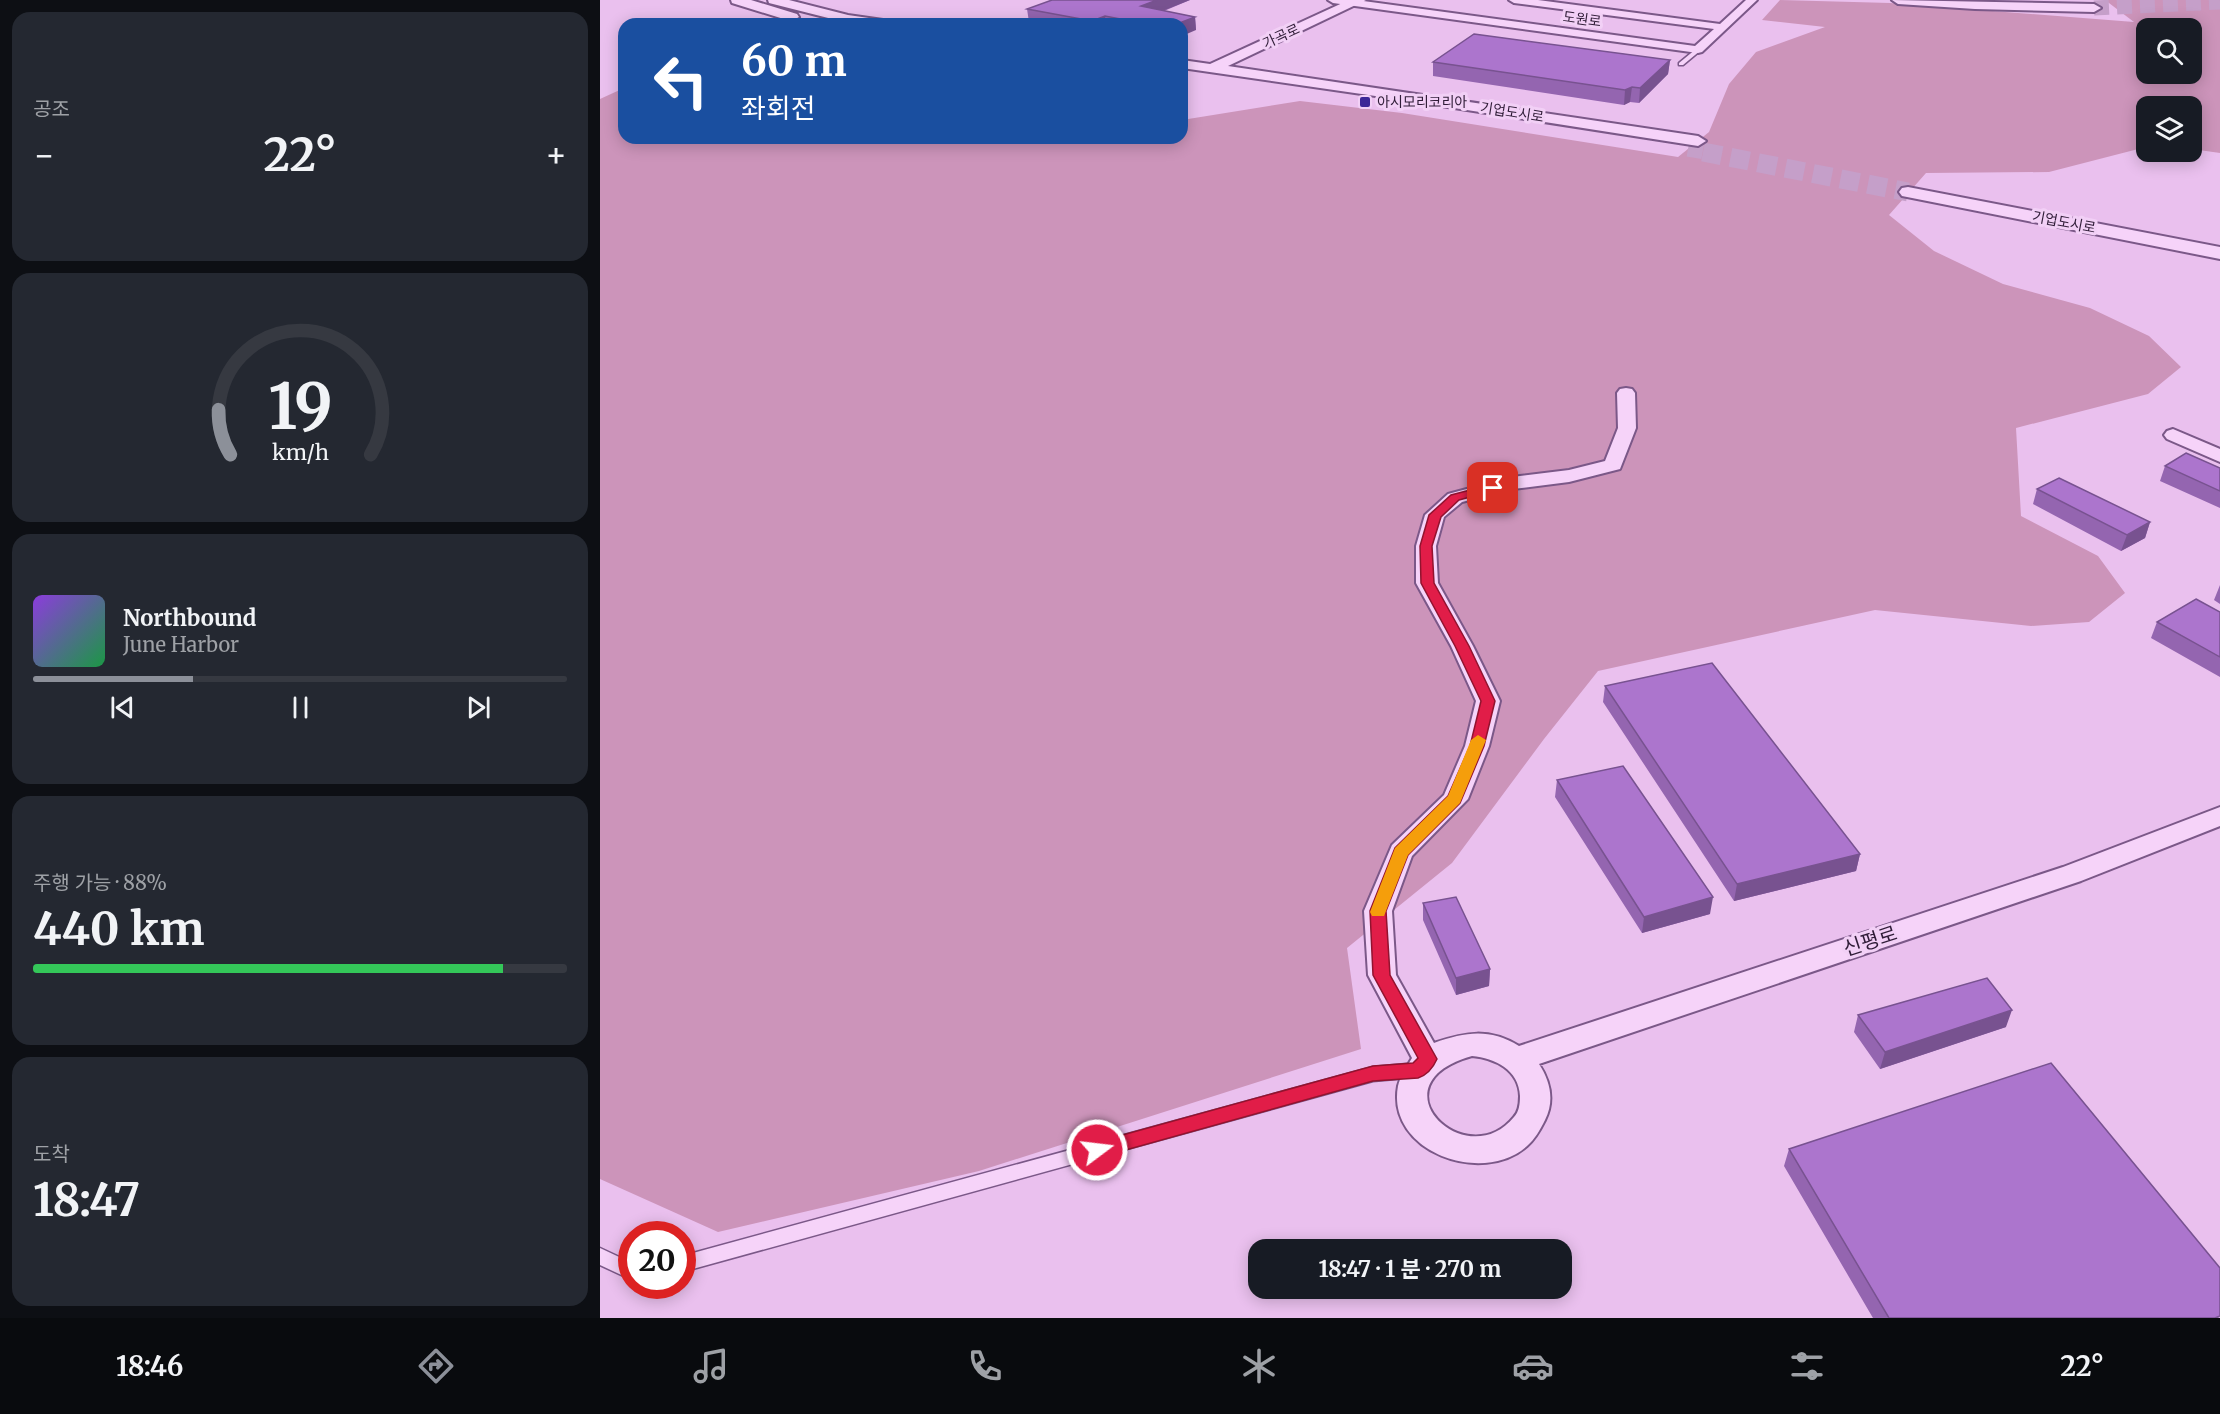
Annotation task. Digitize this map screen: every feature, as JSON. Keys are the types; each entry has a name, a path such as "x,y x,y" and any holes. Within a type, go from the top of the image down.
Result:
{"street":[{"path":"737,0 764,10 800,18"},
{"path":"774,0 848,18"},
{"path":"1514,0 1721,27"},
{"path":"1898,0 1975,5 2091,4"},
{"path":"2026,0 2091,4"},
{"name":"도원로","path":"1345,1 1698,50"},
{"name":"가곡로","path":"1195,68 1345,1"},
{"path":"1698,50 1747,1"},
{"name":"기업도시로","path":"1195,68 1439,108 1693,145"},
{"name":"기업도시로","path":"2220,242 1913,187 2220,253"},
{"path":"1423,1065 1382,975 1378,911 1401,852 1455,799 1477,746 1488,701 1462,646 1427,583 1426,546 1435,515 1455,498 1512,483 1569,476 1613,465 1626,428 1626,393"},
{"path":"2173,435 2220,456"},
{"name":"신평로","path":"1516,1059 2072,874 2220,816"},
{"path":"1472,1044 1496,1048 1516,1059 1529,1073 1536,1090 1536,1108 1529,1125 1515,1139 1496,1147 1474,1150 1453,1146 1433,1137 1419,1123 1412,1106 1411,1087 1423,1065 1448,1048 1472,1044"}],"lane":[{"path":"1681,64 1698,50"},
{"path":"696,1260 1373,1074 1423,1065"},
{"path":"600,1256 618,1265"}],"shaded area":[{"path":"1780,0 1890,3 2134,22 2105,0 2220,0 2220,153 2202,150 2202,96 2136,96 2136,150 2049,172 1926,173 1889,215 1934,251 2003,284 2090,308 2149,336 2181,367 2148,394 2016,428 2021,516 2098,556 2125,593 2089,622 2031,626 1875,610 1598,671 1544,739 1452,863 1347,948 1361,1049 979,1171 718,1232 600,1179 600,99 618,91 618,144 1188,144 1188,119 1300,101 1402,113 1678,157 1709,132 1729,84 1756,52 1825,27 1762,20"}],"building":[{"path":"1052,0 1157,0 1141,6 1195,17 1188,20 1105,16 1076,18 1027,9"},
{"path":"1474,34 1670,60 1640,88 1632,87 1625,90 1433,62"},
{"path":"2186,453 2220,468 2220,491 2165,466"},
{"path":"2059,478 2150,522 2127,535 2037,489"},
{"path":"2196,599 2220,612 2220,657 2157,622"},
{"path":"1712,663 1860,854 1737,884 1605,686"},
{"path":"1623,766 1713,897 1644,917 1557,780"},
{"path":"1456,897 1490,969 1456,978 1423,903"},
{"path":"1987,978 2012,1010 1885,1052 1858,1015"},
{"path":"2051,1063 2220,1268 2220,1316 2215,1318 1889,1318 1789,1149"}],"tunnel":[{"path":"2094,8 2220,2"},
{"path":"1688,149 1710,153"},
{"path":"1703,152 1908,192"}],"slow traffic":[{"path":"1378,912 1401,852 1455,799 1478,740"}],"place":[{"name":"아시모리코리아","path":"1365,102"}],"route":[{"path":"1097,1150 1373,1074 1418,1070 1428,1059 1382,975 1378,911 1401,852 1455,799 1477,746 1488,701 1462,646 1427,583 1426,546 1435,515 1455,498 1493,488"}]}
